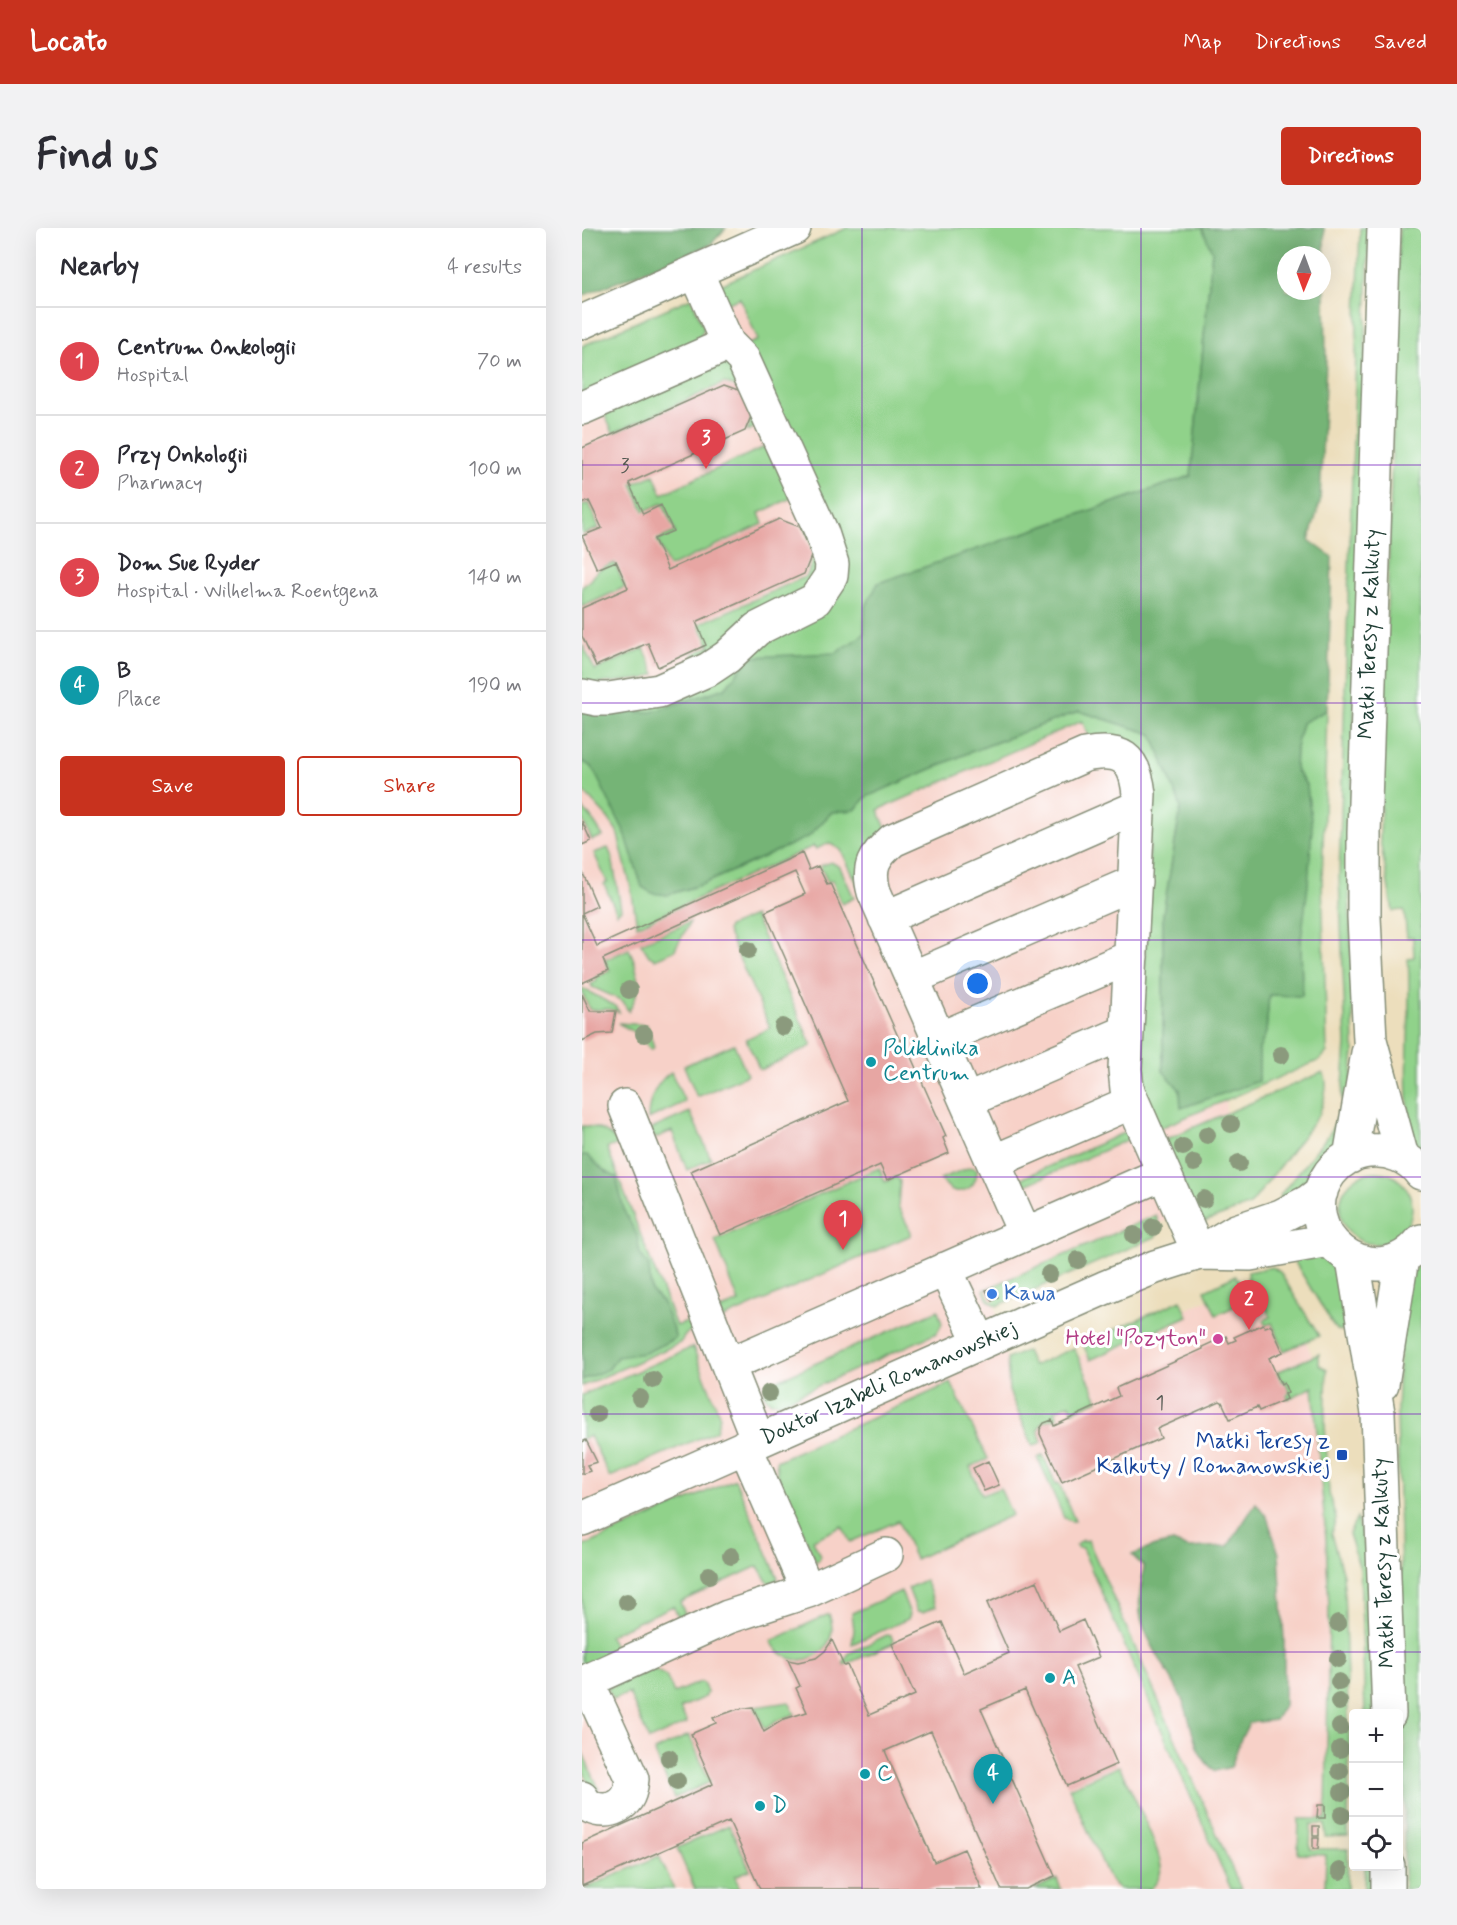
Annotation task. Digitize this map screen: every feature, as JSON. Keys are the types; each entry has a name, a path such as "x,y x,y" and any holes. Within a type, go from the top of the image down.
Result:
{"street":[{"path":"582,322 794,228"},
{"name":"Matki Teresy z Kalkuty","path":"1350,1157 1370,1040 1364,917 1364,833 1384,228"},
{"path":"582,696 603,699 659,691 709,669 727,657 757,629 815,600 831,576 831,558 822,533 743,359 728,344 696,272"},
{"path":"582,408 728,344"},
{"path":"1025,1234 885,918 870,878 872,865 879,851 893,840 1085,755 1104,752 1118,754 1131,764 1137,778 1135,882 1126,1032 1127,1089 1199,1253"},
{"path":"885,918 1138,807"},
{"path":"912,978 1135,882"},
{"path":"939,1039 1131,957"},
{"path":"966,1101 1126,1032"},
{"name":"Matki Teresy z Kalkuty","path":"1370,1040 1411,1165"},
{"path":"993,1162 1132,1102"},
{"path":"626,1106 728,1365 752,1443 808,1591"},
{"path":"1321,1192 1332,1170 1350,1157 1364,1152 1377,1150 1390,1152 1411,1165"},
{"path":"728,1365 1164,1173"},
{"name":"Matki Teresy z Kalkuty","path":"1321,1192 1319,1212 1341,1250 1378,1413 1389,1709"},
{"name":"Doktor Izabeli Romanowskiej","path":"582,1519 980,1342 1155,1267 1199,1253 1236,1231 1281,1216 1308,1202 1321,1192"},
{"name":"Matki Teresy z Kalkuty","path":"1378,1413 1411,1249"},
{"name":"Doktor Izabeli Romanowskiej","path":"1199,1253 1250,1254 1341,1250 1372,1264 1386,1263 1411,1249"},
{"path":"945,1269 980,1342"},
{"path":"582,1798 593,1808 603,1811 616,1808 626,1800 631,1790 632,1779 585,1682 728,1617 808,1591 886,1555"},
{"path":"1388,1889 1389,1871"}],"shaded area":[{"path":"753,287 1195,705 1228,1134 1213,1198 994,1302 1012,1386 1268,1273 1285,1289 1312,1356 1329,1608 1326,1820 1299,1819 1298,1854 1326,1855 1325,1889 582,1889 582,354"}],"green space":[{"path":"582,228 726,228 710,245 582,296"},
{"path":"847,228 1202,228 1212,251 1191,476 878,583 924,691 667,895 703,884 808,837 832,812 855,810 866,797 968,753 1079,711 1152,734 1181,807 1163,914 1163,1071 1180,1090 1181,1108 1259,1081 1259,1049 1266,1033 1269,994 1302,996 1301,940 1307,786 1295,770 1296,748 1301,723 1327,710 1322,881 1327,1052 1320,1060 1158,1129 1139,1087 1152,794 1091,741 1082,721 878,810 886,828 863,896 841,850 829,843 816,849 814,846 637,926 631,888 617,831 582,790 582,703 640,703 829,596 744,346 758,340 740,298 721,306 716,287"},
{"path":"1202,228 1324,228 1324,246 1277,246 1277,300 1325,300 1326,359 1320,502 1309,540 1332,557 1327,710 1302,723 1296,748 1295,769 1307,786 1312,828 1301,940 1302,996 1269,995 1266,1033 1259,1049 1259,1081 1181,1108 1180,1090 1163,1071 1163,914 1181,807 1152,734 1079,711 968,753 866,797 855,810 832,812 808,837 703,884 667,895 652,893 642,887 625,833 592,767 582,761 582,710 651,712 725,688 750,657 836,653 864,634 865,608 878,583 1191,476 1212,251"},
{"path":"1360,228 1369,228 1349,878 1354,1051 1350,1099 1342,1099 1346,1044 1339,876"},
{"path":"1399,228 1421,228 1421,1156 1399,1115 1409,1113 1408,959 1414,957 1413,937 1407,937 1404,910 1393,911 1380,840"},
{"path":"691,298 704,328 698,343 582,400 582,346"},
{"path":"729,361 745,390 724,383 613,433 604,413"},
{"path":"746,393 763,424 747,431 754,412"},
{"path":"773,443 796,496 759,513 763,524 669,567 657,540 675,532 663,503 644,511 632,484 654,475 662,494"},
{"path":"589,503 599,528 582,535 582,506"},
{"path":"814,554 822,576 697,663 693,654 710,646 699,624 807,576"},
{"path":"615,563 625,587 582,607 582,587 598,570"},
{"path":"583,645 595,670 644,648 655,674 644,679 582,685"},
{"path":"582,808 603,836 592,840 582,818"},
{"path":"608,848 612,857 621,909 617,913 594,853"},
{"path":"831,862 840,867 854,898 842,904 832,880 828,882 820,866"},
{"path":"754,916 812,1046 760,1070 746,1039 770,1028 727,931 728,927"},
{"path":"690,922 674,951 655,959 649,956 641,943"},
{"path":"629,949 638,981 635,997 628,1011 623,1001 592,987 591,984 597,981 596,977 610,971 605,960"},
{"path":"582,988 615,1006 619,1012 609,1009 590,1010"},
{"path":"618,1023 647,1025 654,1047 651,1050 638,1034"},
{"path":"734,1044 747,1075 697,1097 684,1066"},
{"path":"671,1072 685,1102 648,1119 649,1105 654,1092"},
{"path":"1321,1073 1324,1074 1326,1088 1319,1115 1250,1205 1204,1222 1196,1213 1164,1140"},
{"path":"690,1112 711,1159 687,1170 672,1131 655,1138 649,1130"},
{"path":"1338,1116 1350,1117 1348,1130 1311,1183 1278,1202 1281,1194 1330,1133"},
{"path":"582,1126 602,1130 619,1144 607,1148 676,1326 696,1319 699,1328 686,1334 680,1343 582,1386"},
{"path":"1130,1130 1134,1137 1019,1188 1016,1181"},
{"path":"582,1155 587,1155 604,1171 616,1177 625,1213 637,1235 640,1254 649,1266 651,1291 663,1303 676,1338 645,1353 617,1357 609,1369 582,1380"},
{"path":"970,1167 977,1169 977,1175 973,1184 963,1191 952,1191 940,1179"},
{"path":"879,1168 885,1182 896,1177 900,1181 898,1206 911,1235 722,1319 719,1310 739,1302 715,1240"},
{"path":"1376,1172 1396,1178 1406,1188 1412,1208 1406,1228 1396,1238 1376,1244 1356,1238 1346,1228 1340,1208 1346,1188 1356,1178"},
{"path":"1156,1215 1160,1229 1155,1237 997,1306 988,1300 984,1290"},
{"path":"1307,1252 1330,1259 1342,1273 1350,1322 1342,1331 1336,1330 1290,1254"},
{"path":"1421,1260 1421,1889 1404,1889 1405,1748 1397,1410 1403,1287"},
{"path":"1272,1267 1280,1272 1319,1336 1284,1351 1272,1323 1266,1325 1264,1320 1270,1317 1265,1305 1249,1309 1245,1305 1248,1272"},
{"path":"1235,1276 1239,1280 1238,1300 1230,1309 1216,1315 1205,1290"},
{"path":"1181,1300 1188,1316 1090,1360 1083,1344"},
{"path":"938,1310 942,1324 937,1333 782,1402 771,1402 764,1395 766,1385"},
{"path":"693,1347 720,1416 716,1431 610,1477 590,1436 582,1439 582,1395"},
{"path":"1074,1348 1098,1400 1073,1411 1070,1404 1055,1410 1058,1418 1043,1422 1038,1430 1042,1442 1033,1446 1009,1391 1007,1359 1026,1351 1033,1366"},
{"path":"1319,1354 1319,1365 1327,1369 1325,1425 1329,1493 1336,1519 1331,1534 1343,1575 1344,1588 1349,1743 1348,1836 1325,1837 1325,1824 1311,1824 1310,1849 1348,1849 1347,1889 1325,1889 1326,1855 1298,1854 1299,1819 1326,1819 1329,1608 1326,1539 1313,1387 1288,1399 1287,1395 1290,1393 1285,1381 1282,1382 1277,1372"},
{"path":"951,1383 988,1459 970,1467 982,1495 1000,1488 1012,1515 915,1559 898,1521 850,1542 842,1526 813,1540 820,1556 816,1562 777,1474 776,1461"},
{"path":"1043,1455 1056,1484 1059,1483 1075,1521 1064,1518 1038,1458"},
{"path":"735,1479 778,1578 775,1582 768,1583 758,1566 680,1602 687,1619 681,1622 673,1606 609,1636 617,1652 582,1671 582,1547"},
{"path":"1256,1503 1267,1517 1279,1554 1284,1640 1284,1705 1275,1720 1249,1723 1231,1767 1215,1771 1201,1756 1183,1701 1145,1629 1140,1606 1144,1567 1132,1555 1173,1542 1188,1548 1228,1546"},
{"path":"1357,1518 1368,1560 1374,1709 1365,1709 1360,1569 1349,1534"},
{"path":"1082,1540 1083,1542 1088,1540 1241,1889 1231,1889 1082,1548 1076,1546"},
{"path":"925,1580 936,1606 923,1612 917,1611 908,1588"},
{"path":"901,1591 910,1614 908,1619 852,1644 854,1630 852,1613"},
{"path":"829,1614 832,1628 830,1640 823,1650 813,1657 802,1660 791,1658 780,1652 771,1641"},
{"path":"887,1635 891,1636 894,1643 842,1666 849,1653"},
{"path":"653,1669 666,1676 674,1693 700,1682 703,1683 707,1692 705,1697 680,1708 687,1723 649,1740 629,1693 613,1700 608,1688"},
{"path":"789,1702 795,1714 765,1729 755,1707"},
{"path":"689,1735 710,1782 674,1798 654,1751"},
{"path":"582,1751 599,1789 592,1791 582,1768"},
{"path":"1119,1766 1144,1818 1160,1860 1160,1875 1150,1889 1119,1889 1110,1880 1069,1788"},
{"path":"729,1825 750,1870 735,1876 740,1889 695,1889 677,1848"},
{"path":"659,1856 674,1889 584,1889"},
{"path":"1365,1871 1374,1871 1373,1889 1364,1889"},
{"path":"1057,1879 1061,1889 1034,1889"}],"building":[{"path":"724,385 744,392 753,412 745,431 629,483 643,514 661,505 673,531 654,539 668,570 779,519 800,527 812,554 804,574 696,622 706,645 658,667 648,643 596,666 582,636 582,608 628,588 616,561 597,569 582,536 602,528 589,501 582,504 582,448"},
{"path":"582,821 591,841 582,845"},
{"name":"Poliklinika Centrum","path":"802,853 809,870 818,866 827,884 830,883 900,1041 903,1039 946,1136 943,1138 949,1153 887,1180 880,1165 720,1235 691,1171 848,1101 765,912 805,894 795,872 603,959 608,971 582,983 582,913 597,946"},
{"path":"582,871 597,906 582,913"},
{"path":"582,994 590,1011 616,1011 612,1033 597,1034 582,1041"},
{"name":"Kawa","path":"993,1287 998,1297 992,1301 986,1290"},
{"path":"1263,1324 1265,1327 1271,1325 1283,1352 1269,1358 1281,1385 1284,1383 1288,1393 1285,1394 1287,1399 1259,1411 1257,1407 1230,1419 1220,1401 1157,1429 1161,1438 1062,1482 1040,1434 1044,1423 1052,1420 1054,1426 1119,1396 1116,1388 1203,1349 1202,1347 1226,1336 1229,1343 1236,1340 1234,1337"},
{"path":"586,1440 597,1462 587,1465 590,1471 582,1474 582,1442"},
{"path":"988,1461 999,1485 984,1491 973,1468"},
{"path":"1037,1581 1059,1631 1083,1620 1099,1657 1075,1667 1117,1764 1067,1786 1025,1690 981,1709 1055,1876 1026,1889 1001,1889 931,1731 885,1751 934,1862 964,1849 982,1889 760,1889 729,1821 582,1886 582,1843 713,1784 691,1734 716,1723 713,1718 738,1709 753,1707 764,1732 784,1719 807,1712 796,1688 800,1686 788,1660 798,1662 816,1658 825,1651 832,1640 844,1666 847,1665 869,1715 915,1695 892,1644 942,1622 964,1673 1009,1653 987,1603"},
{"path":"1318,1805 1325,1805 1325,1818 1317,1818"},
{"path":"1313,1826 1319,1826 1319,1836 1313,1836"},
{"path":"1313,1838 1319,1838 1318,1849 1313,1849"}],"place":[{"name":"Dom Sue Ryder","path":"706,469"},
{"name":"Poliklinika Centrum","path":"871,1062"},
{"name":"Centrum Onkologii","path":"843,1250"},
{"name":"Kawa","path":"992,1294"},
{"name":"Przy Onkologii","path":"1249,1330"},
{"name":"Hotel \"Pozyton\"","path":"1218,1339"},
{"name":"Matki Teresy z Kalkuty / Romanowskiej","path":"1342,1455"},
{"name":"A","path":"1050,1678"},
{"name":"C","path":"865,1774"},
{"name":"B","path":"993,1804"},
{"name":"D","path":"760,1806"}]}
